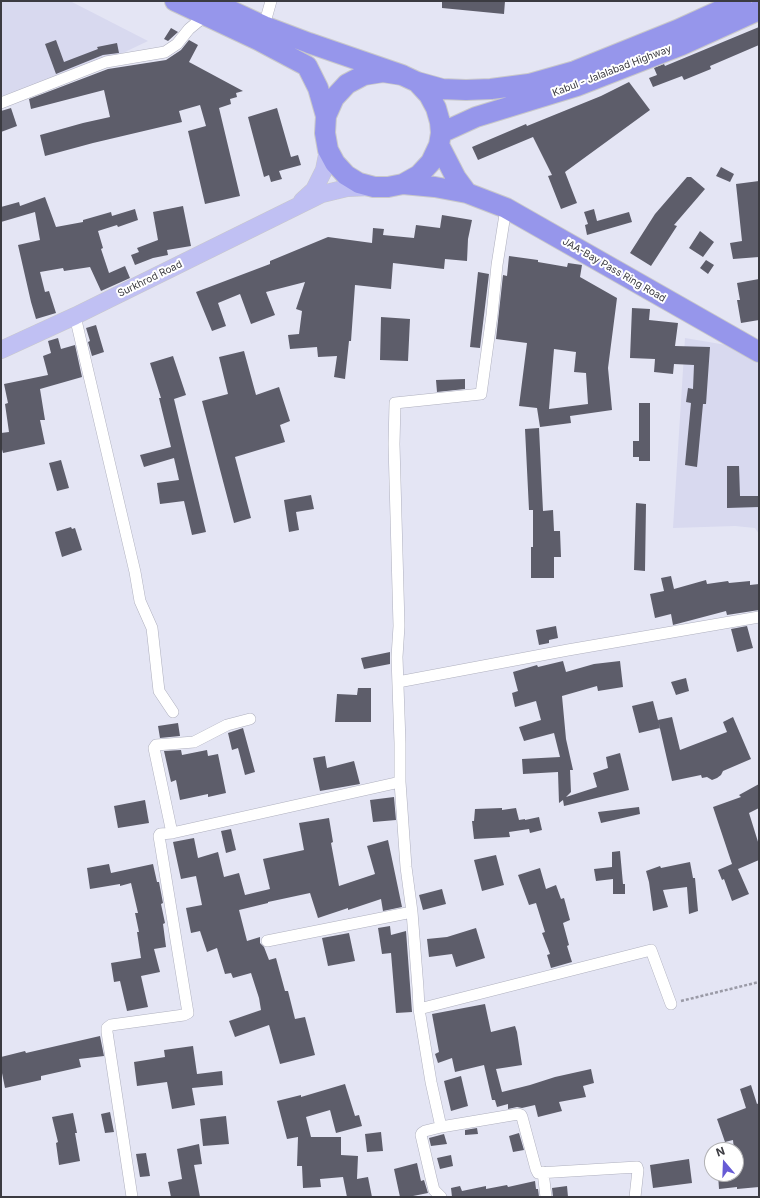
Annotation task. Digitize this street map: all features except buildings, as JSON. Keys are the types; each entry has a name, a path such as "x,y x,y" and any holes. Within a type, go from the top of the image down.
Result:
{"highway":[{"name":"Kabul - Jalalabad Highway","path":"175,1 208,8 264,26 409,79 429,95 436,108 440,122 440,139 431,162 419,175 403,184 388,187 374,187 359,182 346,174 335,163 328,150 325,133 326,116 318,88 307,66 258,40 208,8"},
{"name":"Kabul - Jalalabad Highway","path":"440,139 476,117 578,86 679,37 741,1"},
{"name":"Kabul - Jalalabad Highway","path":"326,116 334,98 347,84 364,75 383,72 442,89 491,89 529,84 575,72 759,10"},
{"path":"440,139 456,178 467,193"},
{"name":"JAA-Bay Pass Ring Road","path":"403,184 435,187 467,193 506,208 759,352"}],"main road":[{"name":"Surkhrod Road","path":"298,206 314,190 324,170 328,150"},
{"name":"Surkhrod Road","path":"1,350 75,316 322,194 348,188 374,187"}],"street":[{"path":"264,26 271,1"},
{"path":"1,104 106,62 165,52 177,44 188,29 208,8"},
{"path":"441,1126 431,1082 418,1009 418,988 412,912 406,867 400,782 397,657 399,626 394,444 395,404 482,394 497,265 506,208"},
{"path":"75,316 135,572 140,601 152,628 159,691 173,712"},
{"path":"398,682 568,650 759,617"},
{"path":"172,833 154,748 156,745 194,742 227,725 250,719"},
{"path":"132,1197 107,1028 111,1025 184,1015 188,1013 159,837 160,834 172,833 400,782"},
{"path":"267,941 412,912"},
{"path":"418,1009 651,950 671,1004"},
{"path":"441,1197 434,1190 421,1135 425,1131 441,1126 518,1114 521,1115 538,1173 637,1167 636,1197"},
{"path":"543,1172 546,1197"}],"path":[{"path":"671,1004 759,982"}],"shaded area":[{"path":"1,1 70,1 148,41 106,61 1,101"},
{"path":"685,338 744,348 759,356 759,534 755,528 735,526 673,528"}]}
